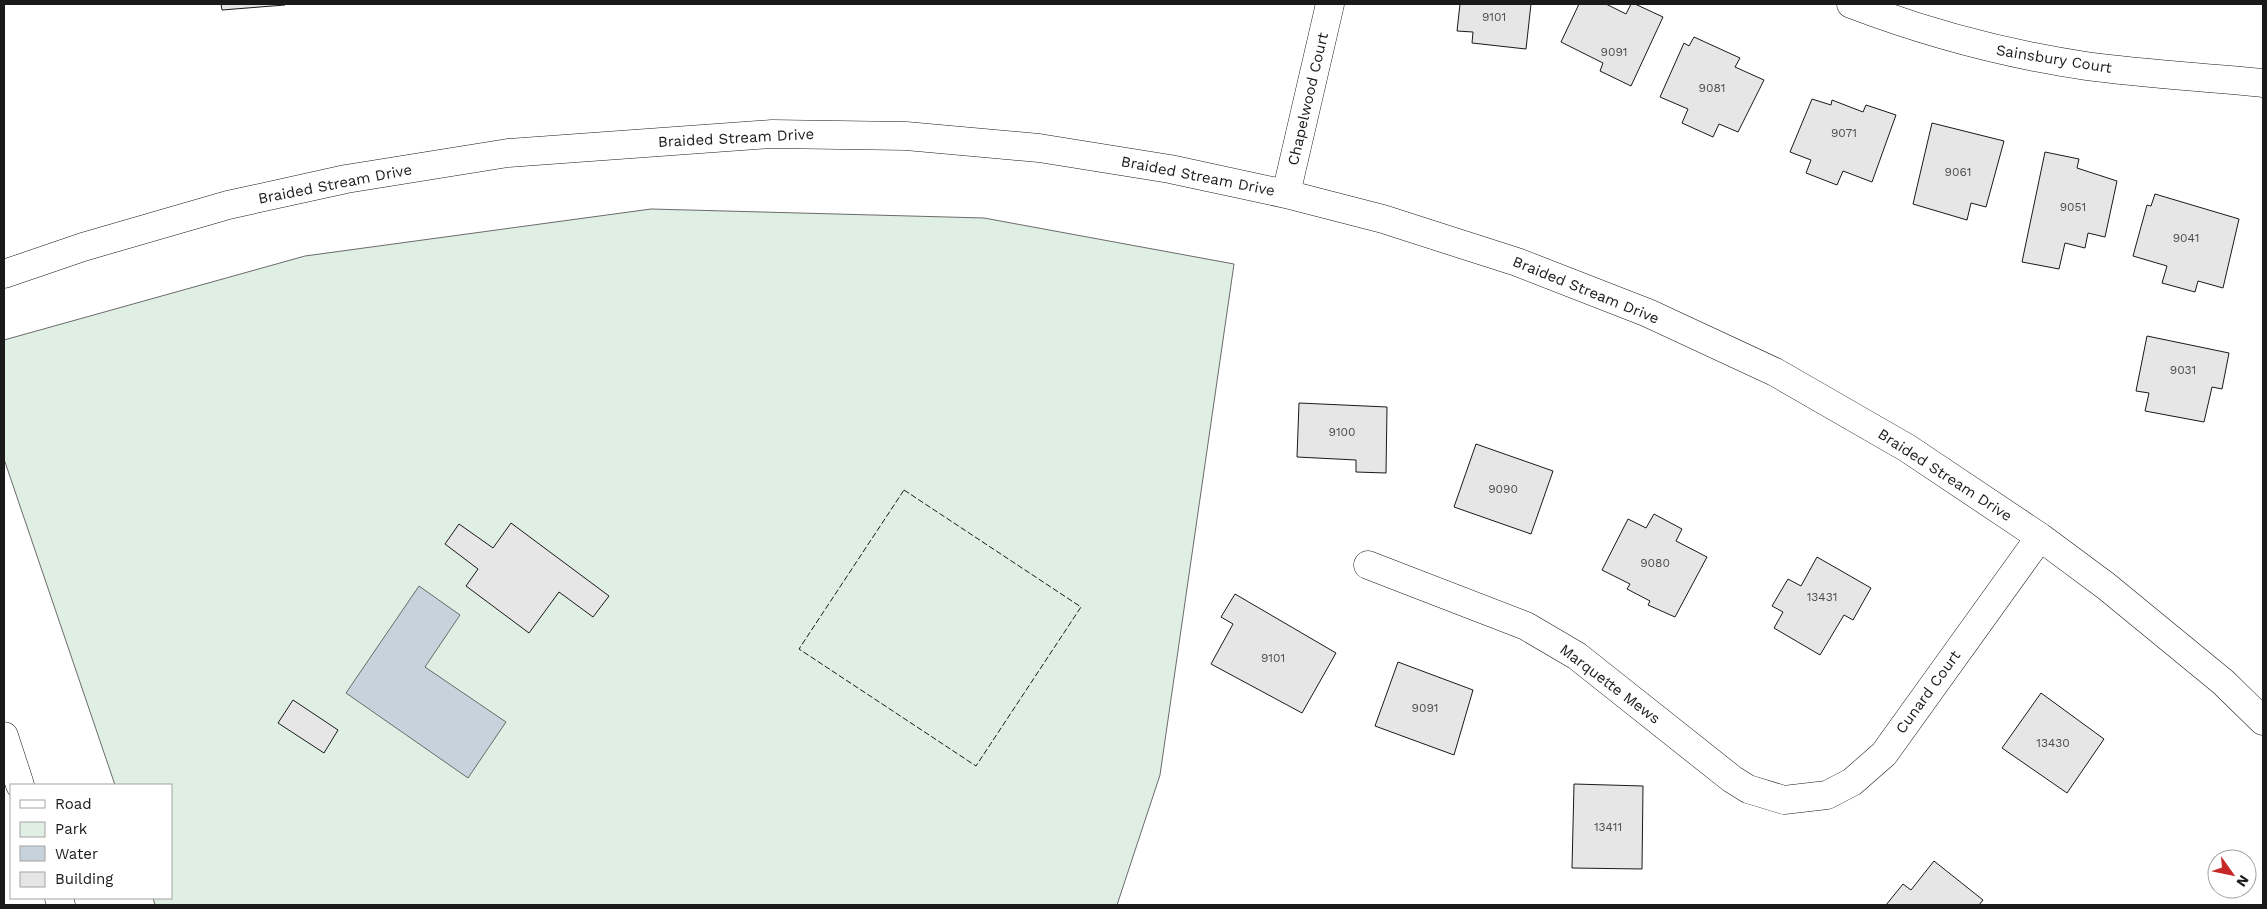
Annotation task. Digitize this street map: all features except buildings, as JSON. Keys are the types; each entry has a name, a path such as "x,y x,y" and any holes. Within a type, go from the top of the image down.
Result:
{"street":[{"name":"Chapelwood Court","path":"1286,194 1330,4"},
{"name":"Sainsbury Court","path":"1851,4 1904,24 1994,49 2086,66 2263,83"},
{"name":"Braided Stream Drive","path":"4,274 83,246 228,205 346,179 508,153 772,134 906,136 1039,148 1170,169 1286,194 1383,219 1517,262 1648,313 1775,372 1907,448 2040,537 2106,586 2224,682 2263,721"},
{"name":"Cunard Court","path":"1784,800 1827,795 1852,782 1884,754 2040,537"},
{"name":"Marquette Mews","path":"1368,565 1526,626 1577,656 1732,780 1748,789 1784,800"},
{"path":"4,736 20,784"}],"green space":[{"path":"651,209 984,218 1234,264 1160,775 1117,905 155,905 153,899 172,899 172,784 115,784 4,459 4,340 305,256"}],"water":[{"path":"419,586 460,615 425,667 506,722 468,778 346,693"}],"fence":[{"path":"904,490 1081,607 976,766 799,649 904,490"}]}
